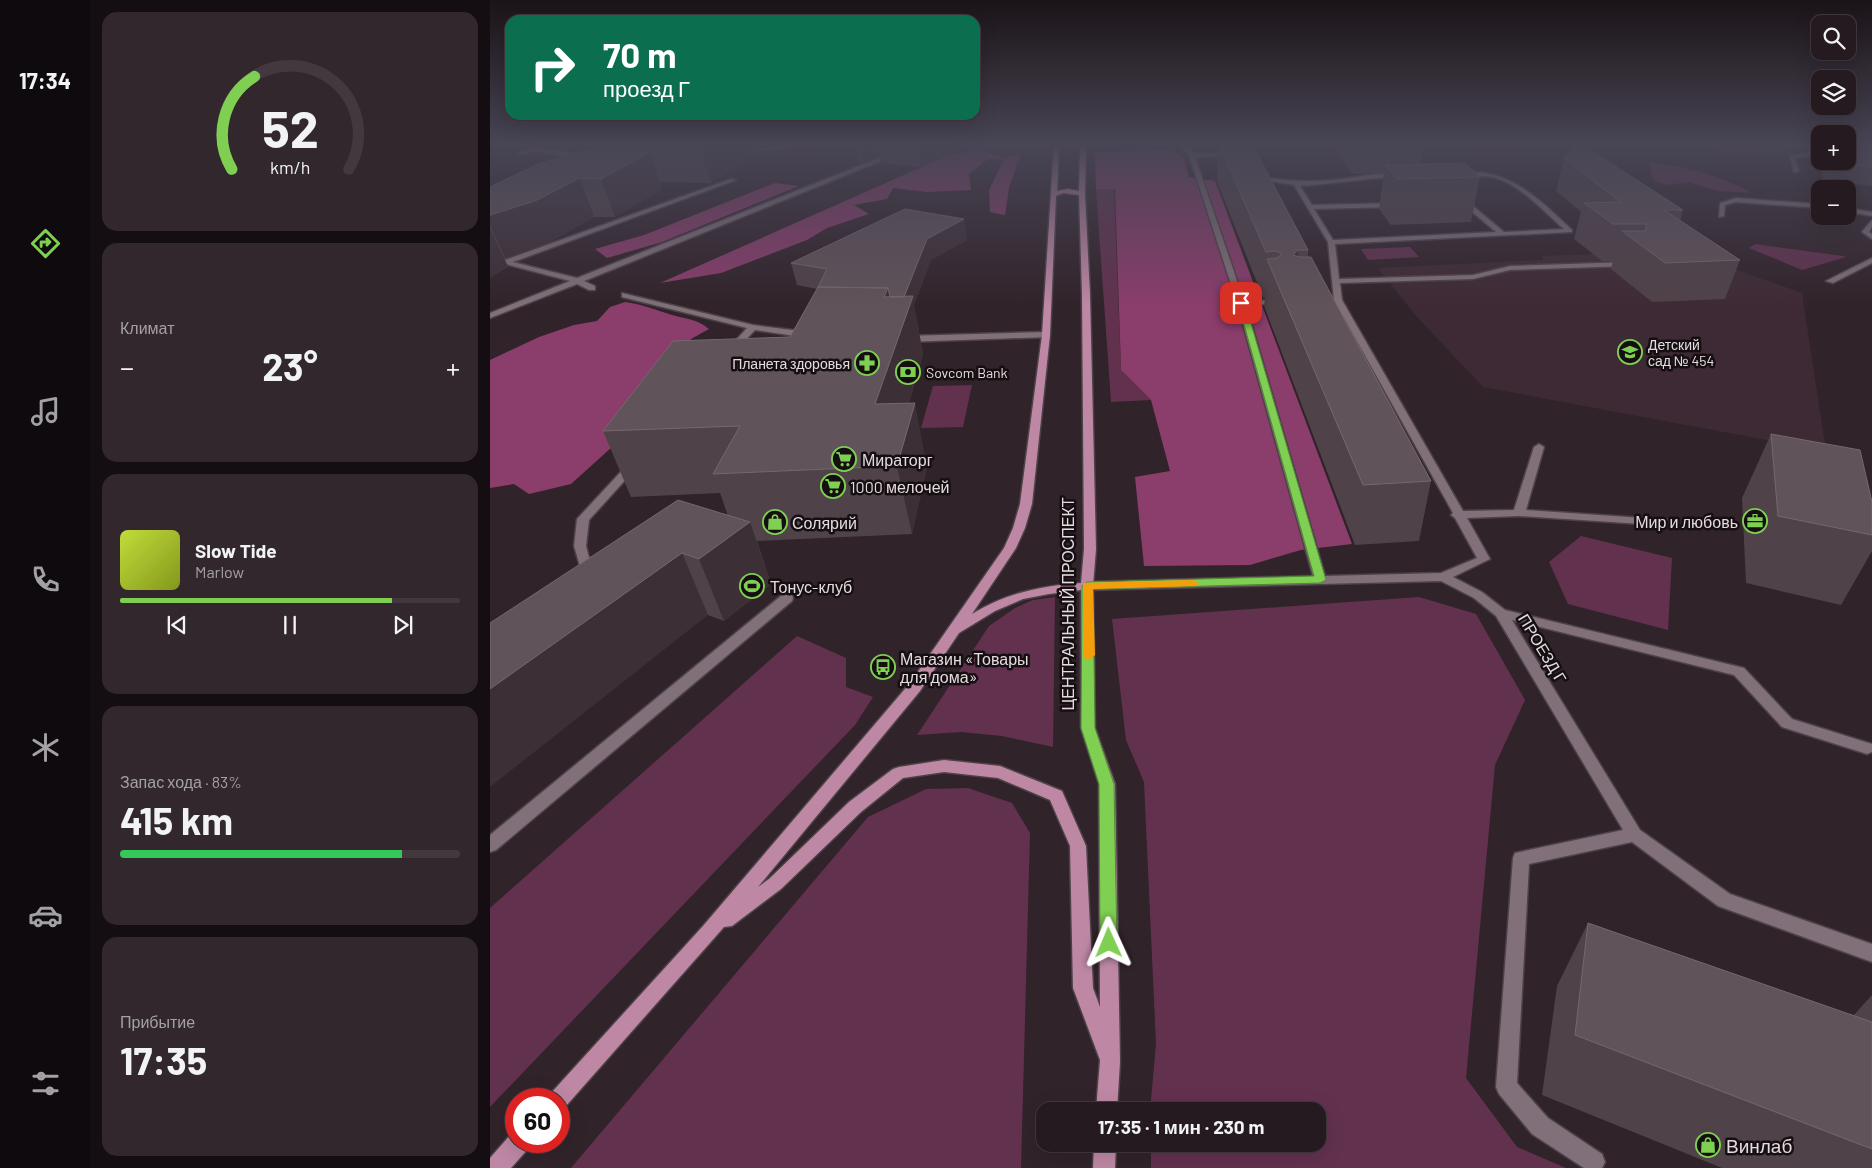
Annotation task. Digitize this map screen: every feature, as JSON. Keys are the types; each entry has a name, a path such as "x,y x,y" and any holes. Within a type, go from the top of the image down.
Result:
{"main road":[{"name":"ЦЕНТРАЛЬНЫЙ ПРОСПЕКТ","path":"569,1088 709,932 914,687 1010,548 1019,528 1026,504 1046,335 1054,199"},
{"name":"ЦЕНТРАЛЬНЫЙ ПРОСПЕКТ","path":"1082,199 1086,294 1090,550 1087,586 1088,728 1106,784 1110,1062 1108,1102"},
{"path":"950,635 996,604 1018,595 1045,589 1087,586"},
{"name":"ЦЕНТРАЛЬНЫЙ ПРОСПЕКТ","path":"709,932 775,884 855,807 899,773 944,766 1000,772 1056,796 1078,846 1083,988 1110,1062"},
{"path":"1104,1168 1105,1152"},
{"path":"496,1168 509,1153"}],"street":[{"path":"506,262 682,199"},
{"path":"490,316 782,199"},
{"path":"1206,199 1241,303 1320,580"},
{"path":"1087,586 1443,576 1484,559 1334,300 1336,281 1331,242 1305,199"},
{"path":"1331,242 1570,231 1531,199"},
{"path":"1722,216 1722,204 1736,200 1811,205"},
{"path":"1447,204 1466,203 1502,234"},
{"path":"1310,207 1400,205"},
{"path":"1856,211 1872,214"},
{"path":"1872,222 1865,232 1872,237"},
{"path":"490,258 578,280 592,288"},
{"path":"1830,281 1872,260"},
{"path":"1336,281 1473,277 1510,268 1630,264"},
{"path":"625,295 753,327 821,337"},
{"path":"1241,303 1273,302"},
{"path":"724,356 753,327"},
{"path":"895,339 1046,335"},
{"path":"1519,513 1539,447"},
{"path":"590,588 580,546 583,519 642,455"},
{"path":"1457,514 1519,513 1672,523"},
{"name":"ПРОЕЗД Г","path":"1443,576 1478,595 1501,613 1634,835 1724,900 1872,953"},
{"path":"490,845 787,598"},
{"path":"1501,613 1739,671 1787,722 1867,748"},
{"path":"1594,1162 1540,1126 1506,1087 1521,858 1634,835"}],"shaded area":[{"path":"736,199 768,199 662,242 607,258 595,249 644,235"},
{"path":"851,199 887,199 854,205 869,214 827,228 807,240 721,273 660,283"},
{"path":"989,199 1007,199 1005,215 990,212"},
{"path":"1097,199 1114,199 1121,370 1151,400 1111,402"},
{"path":"1115,199 1222,199 1352,544 1301,550 1250,565 1144,566 1135,477 1170,471 1151,400 1121,370"},
{"path":"1755,244 1846,257 1802,270 1749,248"},
{"path":"1410,247 1419,257 1368,260 1361,249"},
{"name":"Детский сад № 454","path":"1617,253 1698,256 1802,293 1826,451 1483,387 1416,316 1378,268 1543,260 1542,256"},
{"path":"625,302 696,321 709,329 691,339 673,392 571,484 529,494 514,484 490,488 490,360 539,337 574,325 597,321 610,307"},
{"path":"972,385 963,427 921,428 933,386"},
{"path":"1581,536 1672,558 1668,630 1568,604 1549,562"},
{"path":"1055,597 1053,747 1002,736 961,732 917,735 989,626 1015,608 1033,600"},
{"path":"1419,597 1476,614 1525,700 1495,765 1466,1078 1517,1147 1566,1168 1151,1168 1151,1152 1326,1152 1326,1102 1151,1102 1156,1044 1144,782 1126,740 1112,619"},
{"path":"797,636 846,658 846,687 873,697 855,725 508,1088 505,1088 505,1091 490,1107 490,908"},
{"path":"968,788 1012,803 1030,833 1021,1168 571,1168 868,817 926,789"}],"building":[{"path":"490,199 540,199 535,201 490,215"},
{"path":"1243,199 1281,199 1308,250 1298,250 1293,255 1311,257 1431,481 1363,485 1267,259 1277,258 1282,254 1276,251 1266,252"},
{"path":"1616,199 1665,199 1683,210 1664,210 1740,260 1665,263 1622,231 1645,231 1647,224 1613,224 1584,203 1621,202"},
{"path":"905,209 964,219 927,239 904,297 890,297 888,288 818,287 827,269 791,263"},
{"path":"818,287 888,288 884,297 913,296 875,404 915,403 897,466 713,474 740,426 603,431 673,341 790,337"},
{"path":"1771,434 1860,450 1872,502 1872,535 1778,516"},
{"path":"678,500 750,522 699,559 682,553 490,689 490,623"},
{"path":"1588,923 1872,1022 1872,1149 1575,1035"}],"slow traffic":[{"path":"1089,655 1087,586 1193,583"}],"place":[{"name":"Детский сад № 454","path":"1630,352"},
{"name":"Планета здоровья","path":"867,363"},
{"name":"Sovcom Bank","path":"908,372"},
{"name":"Мираторг","path":"844,459"},
{"name":"1000 мелочей","path":"833,486"},
{"name":"Мир и любовь","path":"1755,521"},
{"name":"Солярий","path":"775,522"},
{"name":"Тонус-клуб","path":"752,586"},
{"name":"Магазин «Товары для дома»","path":"883,667"},
{"name":"Винлаб","path":"1708,1145"}],"route":[{"path":"1109,943 1106,784 1088,728 1089,633 1087,586 1320,580 1241,303"}]}
